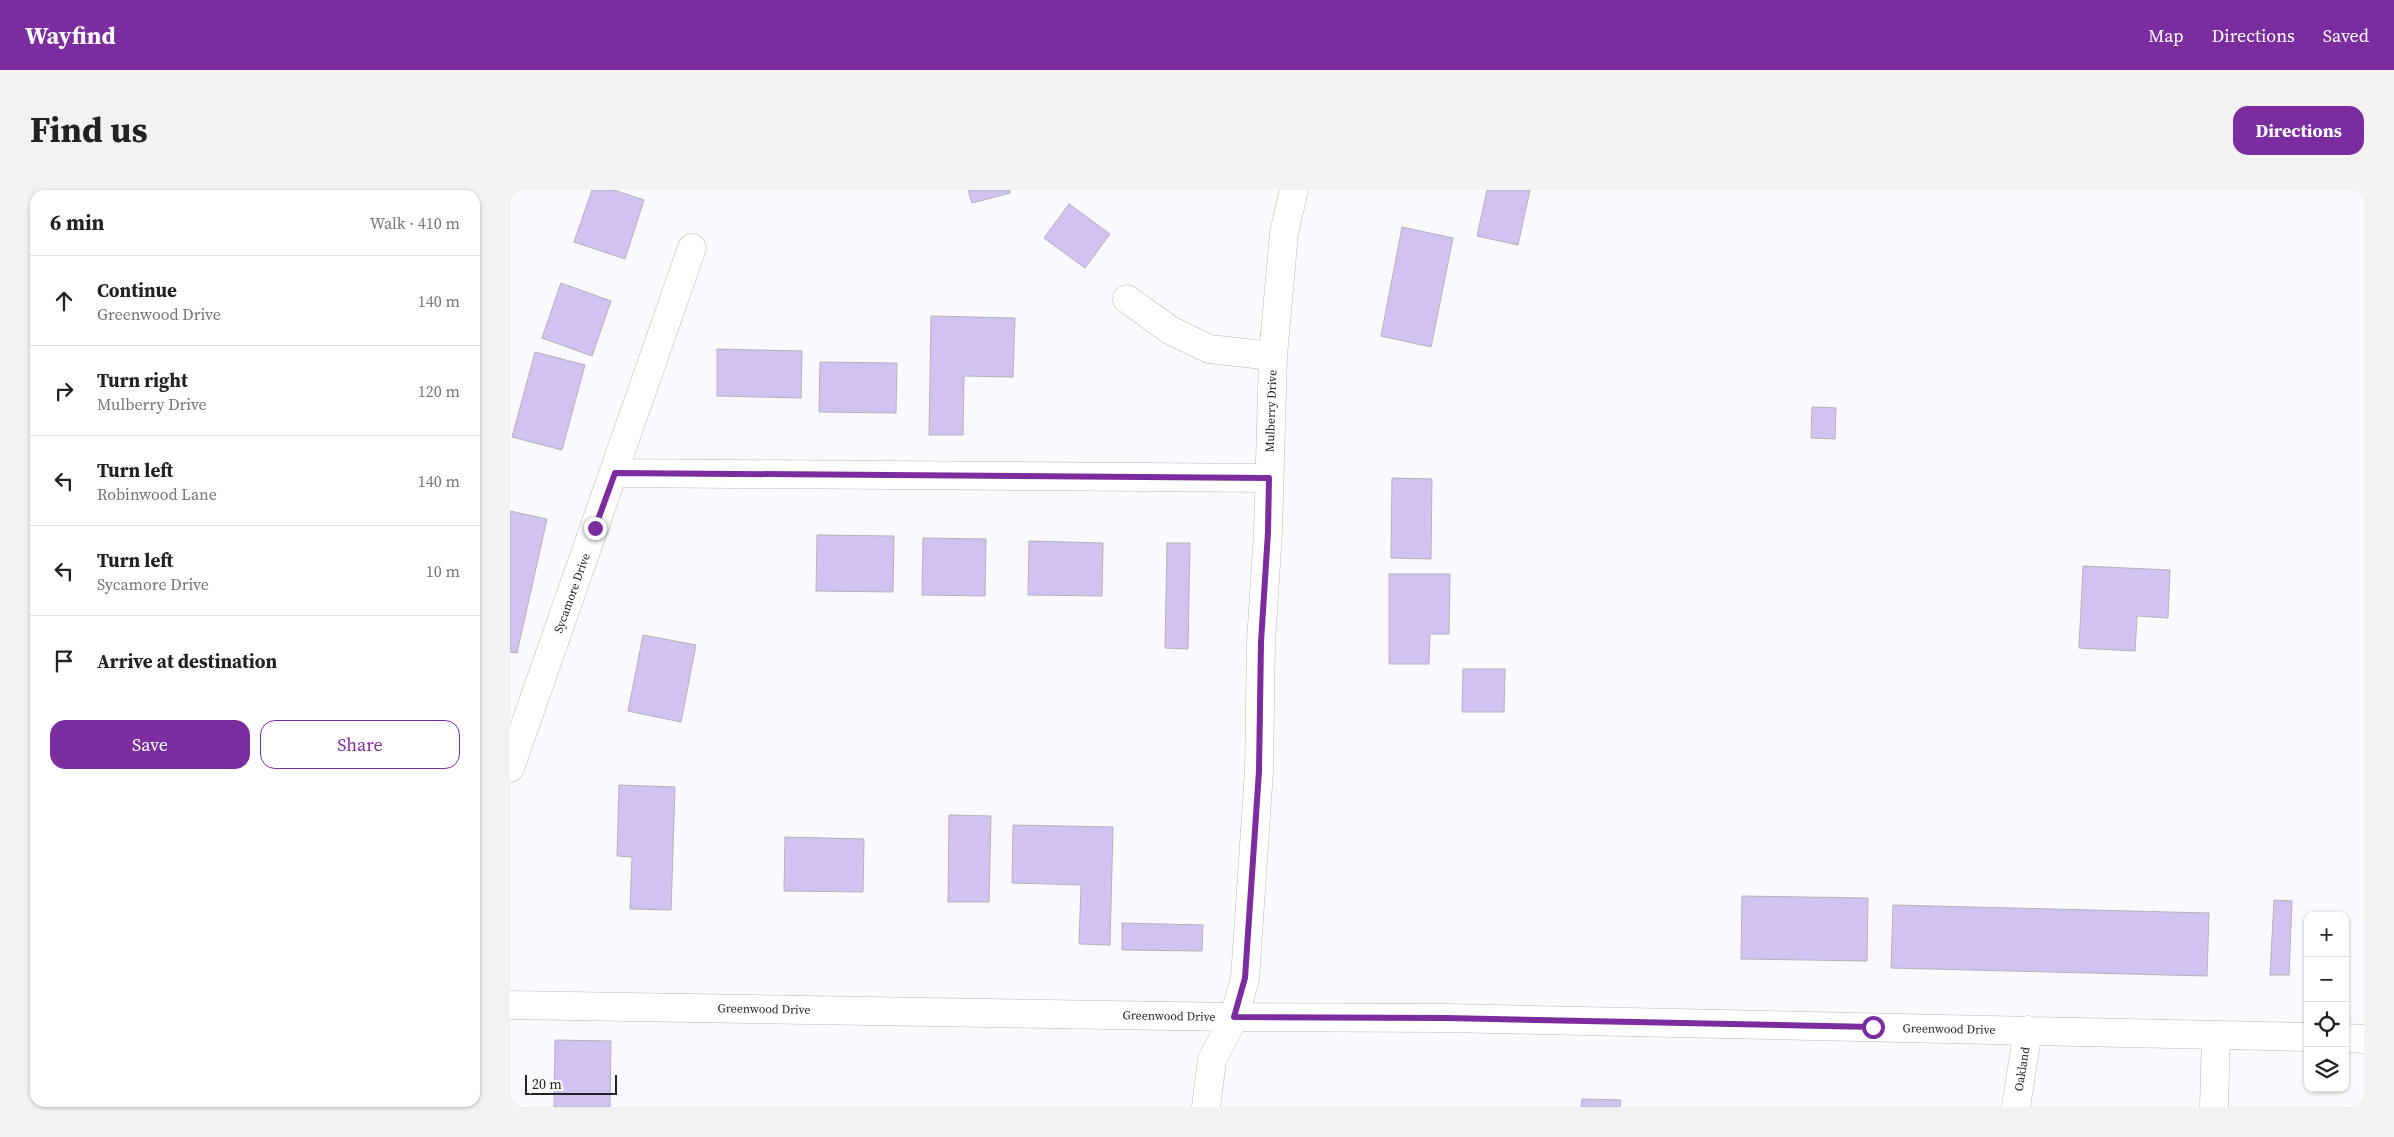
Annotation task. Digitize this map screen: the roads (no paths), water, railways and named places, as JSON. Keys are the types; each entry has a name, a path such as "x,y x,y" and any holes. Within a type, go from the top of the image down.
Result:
{"street":[{"name":"Mulberry Drive","path":"1206,1107 1212,1060 1234,1017 1245,978 1258,780 1261,642 1268,532 1273,356 1284,233 1294,190"},
{"name":"Sycamore Drive","path":"510,768 615,473 692,248"},
{"path":"1127,298 1170,330 1209,349 1273,356"},
{"path":"615,473 1269,478"},
{"name":"Greenwood Drive","path":"510,1005 1234,1017 1446,1018 2304,1038"},
{"name":"Oakland","path":"2016,1107 2028,1030"},
{"path":"2214,1107 2216,1035"},
{"path":"2349,1038 2364,1039"}]}
